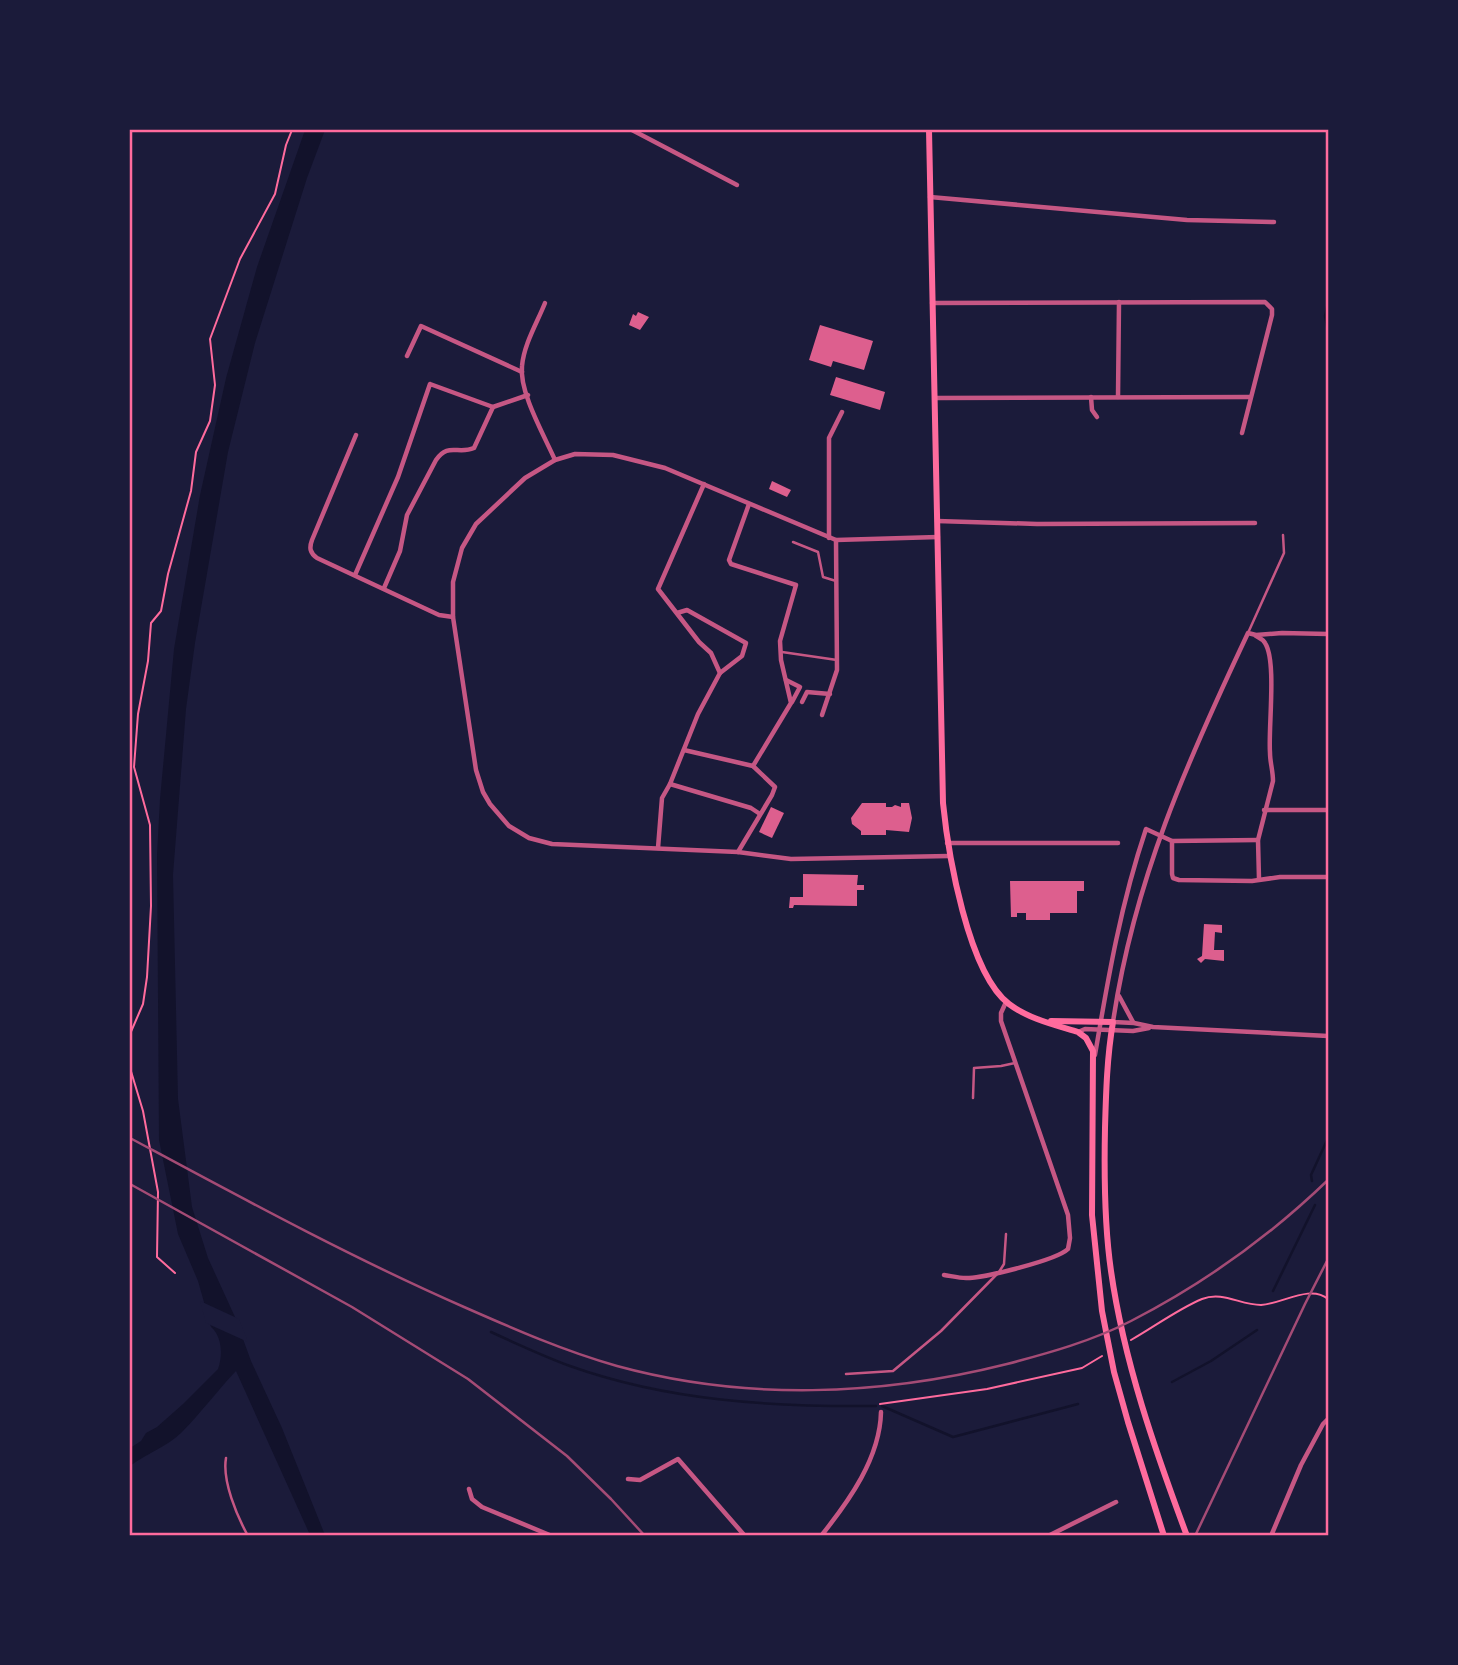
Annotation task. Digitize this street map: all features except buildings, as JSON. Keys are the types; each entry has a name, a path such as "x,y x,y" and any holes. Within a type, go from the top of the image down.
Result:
{"main road":[{"path":"929,130 943,803 949,856 962,908 982,965 995,989 1006,1002 1023,1013 1079,1032 1090,1044 1095,1058 1091,1185 1094,1245 1102,1311 1114,1371 1164,1535"},
{"path":"1045,1021 1101,1021 1113,1026 1105,1094 1104,1161 1108,1244 1117,1306 1145,1418 1188,1535"}],"street":[{"path":"632,130 737,185"},
{"path":"930,197 1187,219 1274,222"},
{"path":"1118,397 1119,302"},
{"path":"545,303 524,355 522,372 528,395 555,460"},
{"path":"932,303 1265,303 1272,309 1272,315 1247,397 1242,433"},
{"path":"407,356 421,326 522,372"},
{"path":"355,575 398,477 430,384 493,407 528,395"},
{"path":"1091,397 1092,410 1097,417"},
{"path":"934,398 1247,397"},
{"path":"384,588 400,551 407,515 436,460 448,449 467,451 474,448 493,407"},
{"path":"829,538 829,438 842,412"},
{"path":"356,435 310,546 311,552 317,558 439,615 453,617"},
{"path":"938,537 836,540 665,468 614,455 575,454 555,460 525,478 476,524 462,548 453,582 453,617 478,779 489,804 518,832 540,842 738,852 791,859 949,856"},
{"path":"704,484 658,589 699,642 711,653 720,673"},
{"path":"749,505 729,560 731,564 796,585 784,623 781,652 791,703"},
{"path":"937,520 1037,524 1255,523"},
{"path":"822,715 837,670 836,540"},
{"path":"658,848 662,798 698,714 720,673 742,656 746,643 687,610 677,613"},
{"path":"1113,1026 1141,891 1160,835 1188,763 1248,633 1328,634"},
{"path":"1256,635 1265,643 1271,673 1270,755 1273,780 1258,840 1259,879"},
{"path":"753,766 800,687 785,680"},
{"path":"802,702 807,692 830,694"},
{"path":"684,750 753,766 775,786 738,852"},
{"path":"670,783 751,808 760,814"},
{"path":"1264,810 1328,810"},
{"path":"1095,1058 1111,955 1146,829 1172,841 1258,840"},
{"path":"1172,841 1173,878 1182,881 1328,877"},
{"path":"947,843 1118,843"},
{"path":"1118,993 1124,1009 1134,1023"},
{"path":"944,1275 967,1278 999,1272 1055,1257 1068,1250 1068,1215 1001,1021 1006,1002"},
{"path":"1079,1032 1134,1023 1153,1027 1328,1036"},
{"path":"1113,1026 1133,1031 1153,1027"},
{"path":"821,1535 862,1477 880,1431 881,1412"},
{"path":"1271,1535 1301,1465 1328,1419"},
{"path":"628,1479 640,1480 678,1459 745,1535"},
{"path":"469,1489 472,1499 482,1507 552,1535"},
{"path":"1048,1535 1116,1502"}],"lane":[{"path":"1248,633 1284,553 1283,535"},
{"path":"793,542 818,552 823,577 836,580"},
{"path":"781,652 837,660"},
{"path":"973,1098 974,1068 1015,1063"},
{"path":"846,1374 893,1371 941,1331 999,1272 1004,1264 1006,1234"},
{"path":"226,1458 225,1466 235,1510 248,1535"}],"path":[{"path":"130,1034 143,1004 148,965 151,906 150,825 134,766 151,622 161,611 168,574 191,491 196,452 210,421 215,385 210,339 240,260 275,194 292,130"},
{"path":"130,1068 143,1111 158,1192 157,1257 175,1273"},
{"path":"1141,1334 1204,1298 1223,1296 1259,1305 1303,1295 1322,1294 1328,1299"},
{"path":"881,1412 880,1403 987,1389 1082,1368"}],"shaded area":[{"path":"305,130 325,130 307,178 255,343 228,452 186,709 173,875 178,1099 192,1207 208,1258 325,1535 310,1535 236,1371 181,1433 130,1466 130,1448 183,1404 218,1369 221,1358 219,1341 211,1327 198,1281 178,1234 159,1140 157,855 160,799 174,649 200,495 226,378 257,267"}],"pier":[{"path":"200,1301 239,1319 248,1342 206,1323"}],"waterway":[{"path":"1328,303 1325,316 1328,331"},
{"path":"1312,1181 1311,1175 1328,1138"},
{"path":"1273,1291 1315,1205"},
{"path":"1172,1382 1211,1361 1257,1330"},
{"path":"491,1332 570,1366 645,1387 721,1400 876,1406"},
{"path":"882,1406 953,1437 1078,1404"}],"railway":[{"path":"130,1138 379,1268 539,1339 597,1360 665,1377 763,1389 862,1388 910,1383 1007,1364 1086,1340 1158,1307 1210,1275 1283,1220 1328,1180"},
{"path":"130,1184 352,1307 468,1379 567,1456 645,1536"},
{"path":"1195,1536 1328,1259"}]}
